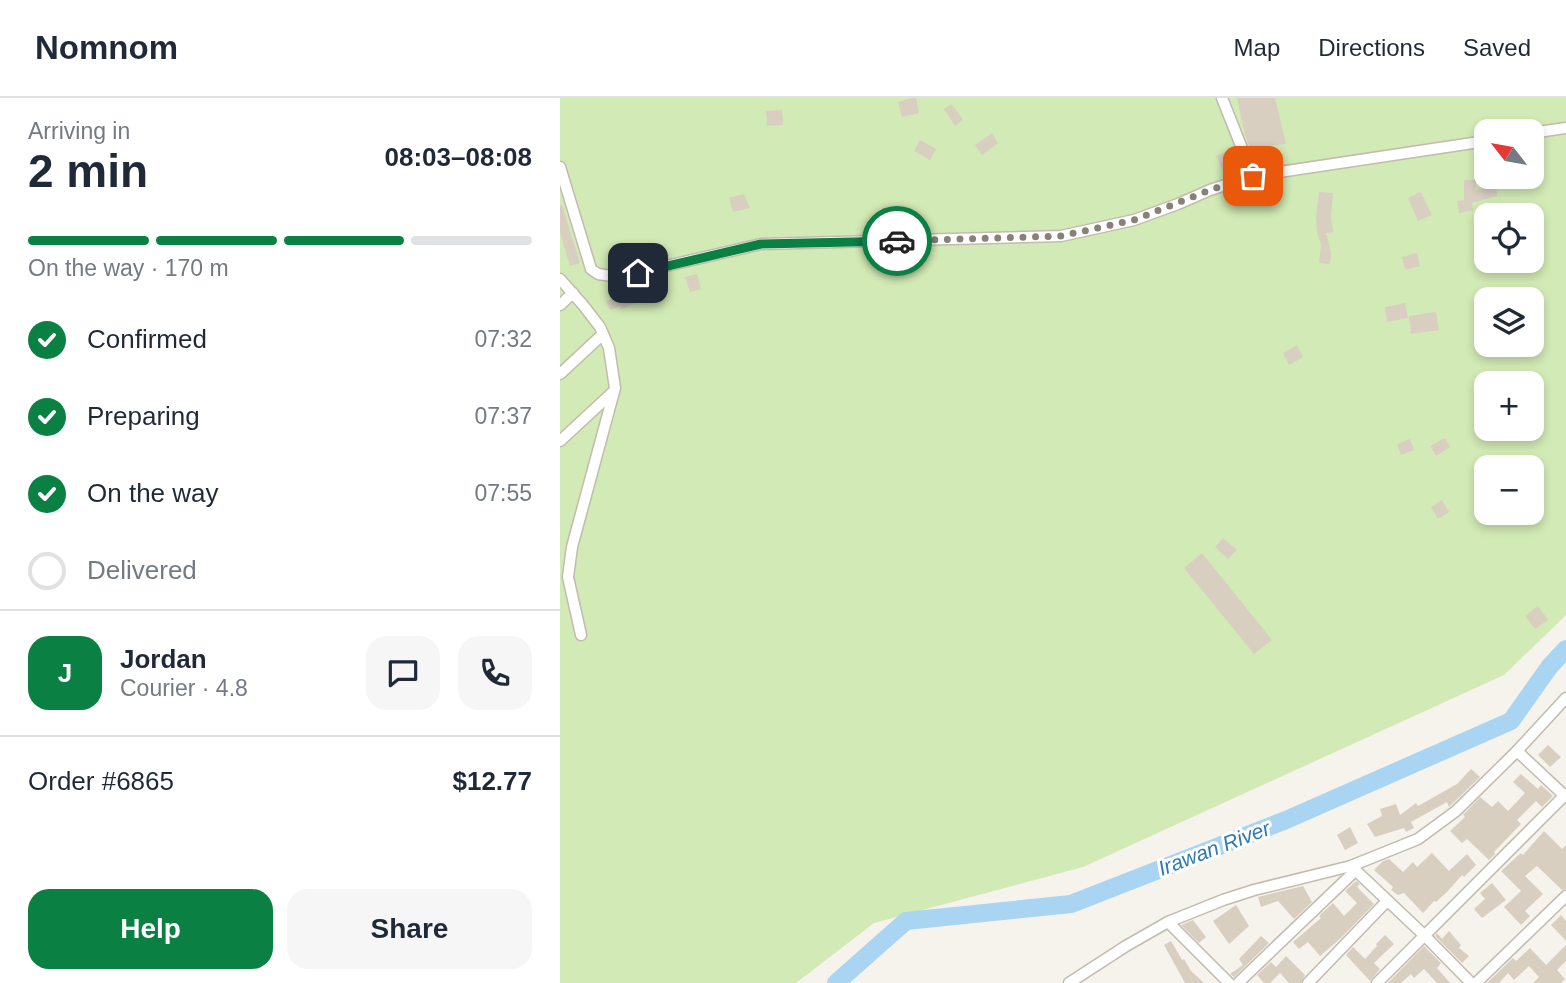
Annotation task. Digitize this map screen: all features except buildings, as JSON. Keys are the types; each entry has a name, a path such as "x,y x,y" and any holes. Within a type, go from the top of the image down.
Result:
{"street":[{"path":"1222,98 1253,176"},
{"path":"1544,132 1566,128"},
{"path":"561,174 591,269 598,274 619,277 761,244 1061,236 1134,220 1253,176 1474,143"},
{"path":"560,279 600,327 609,348 615,388 564,576 581,635"},
{"path":"560,305 573,293"},
{"path":"560,374 603,334"},
{"path":"560,441 613,392"},
{"path":"1069,983 1168,922 1255,890 1353,868 1418,839 1456,811 1566,698"},
{"path":"1377,983 1566,796 1517,751"},
{"path":"1353,868 1473,983 1566,896"},
{"path":"1238,983 1353,868"},
{"path":"1308,983 1387,901"},
{"path":"1168,922 1229,983"}],"green space":[{"path":"560,98 1566,98 1566,615 1504,675 1083,867 874,923 796,983 560,983"}],"waterway":[{"name":"Irawan River","path":"836,983 906,921 1071,904 1286,820 1511,721 1550,666 1566,649"}],"way so far":[{"path":"897,241 1061,236 1134,220 1253,176"}],"route":[{"path":"638,273 761,244 897,241"}]}
